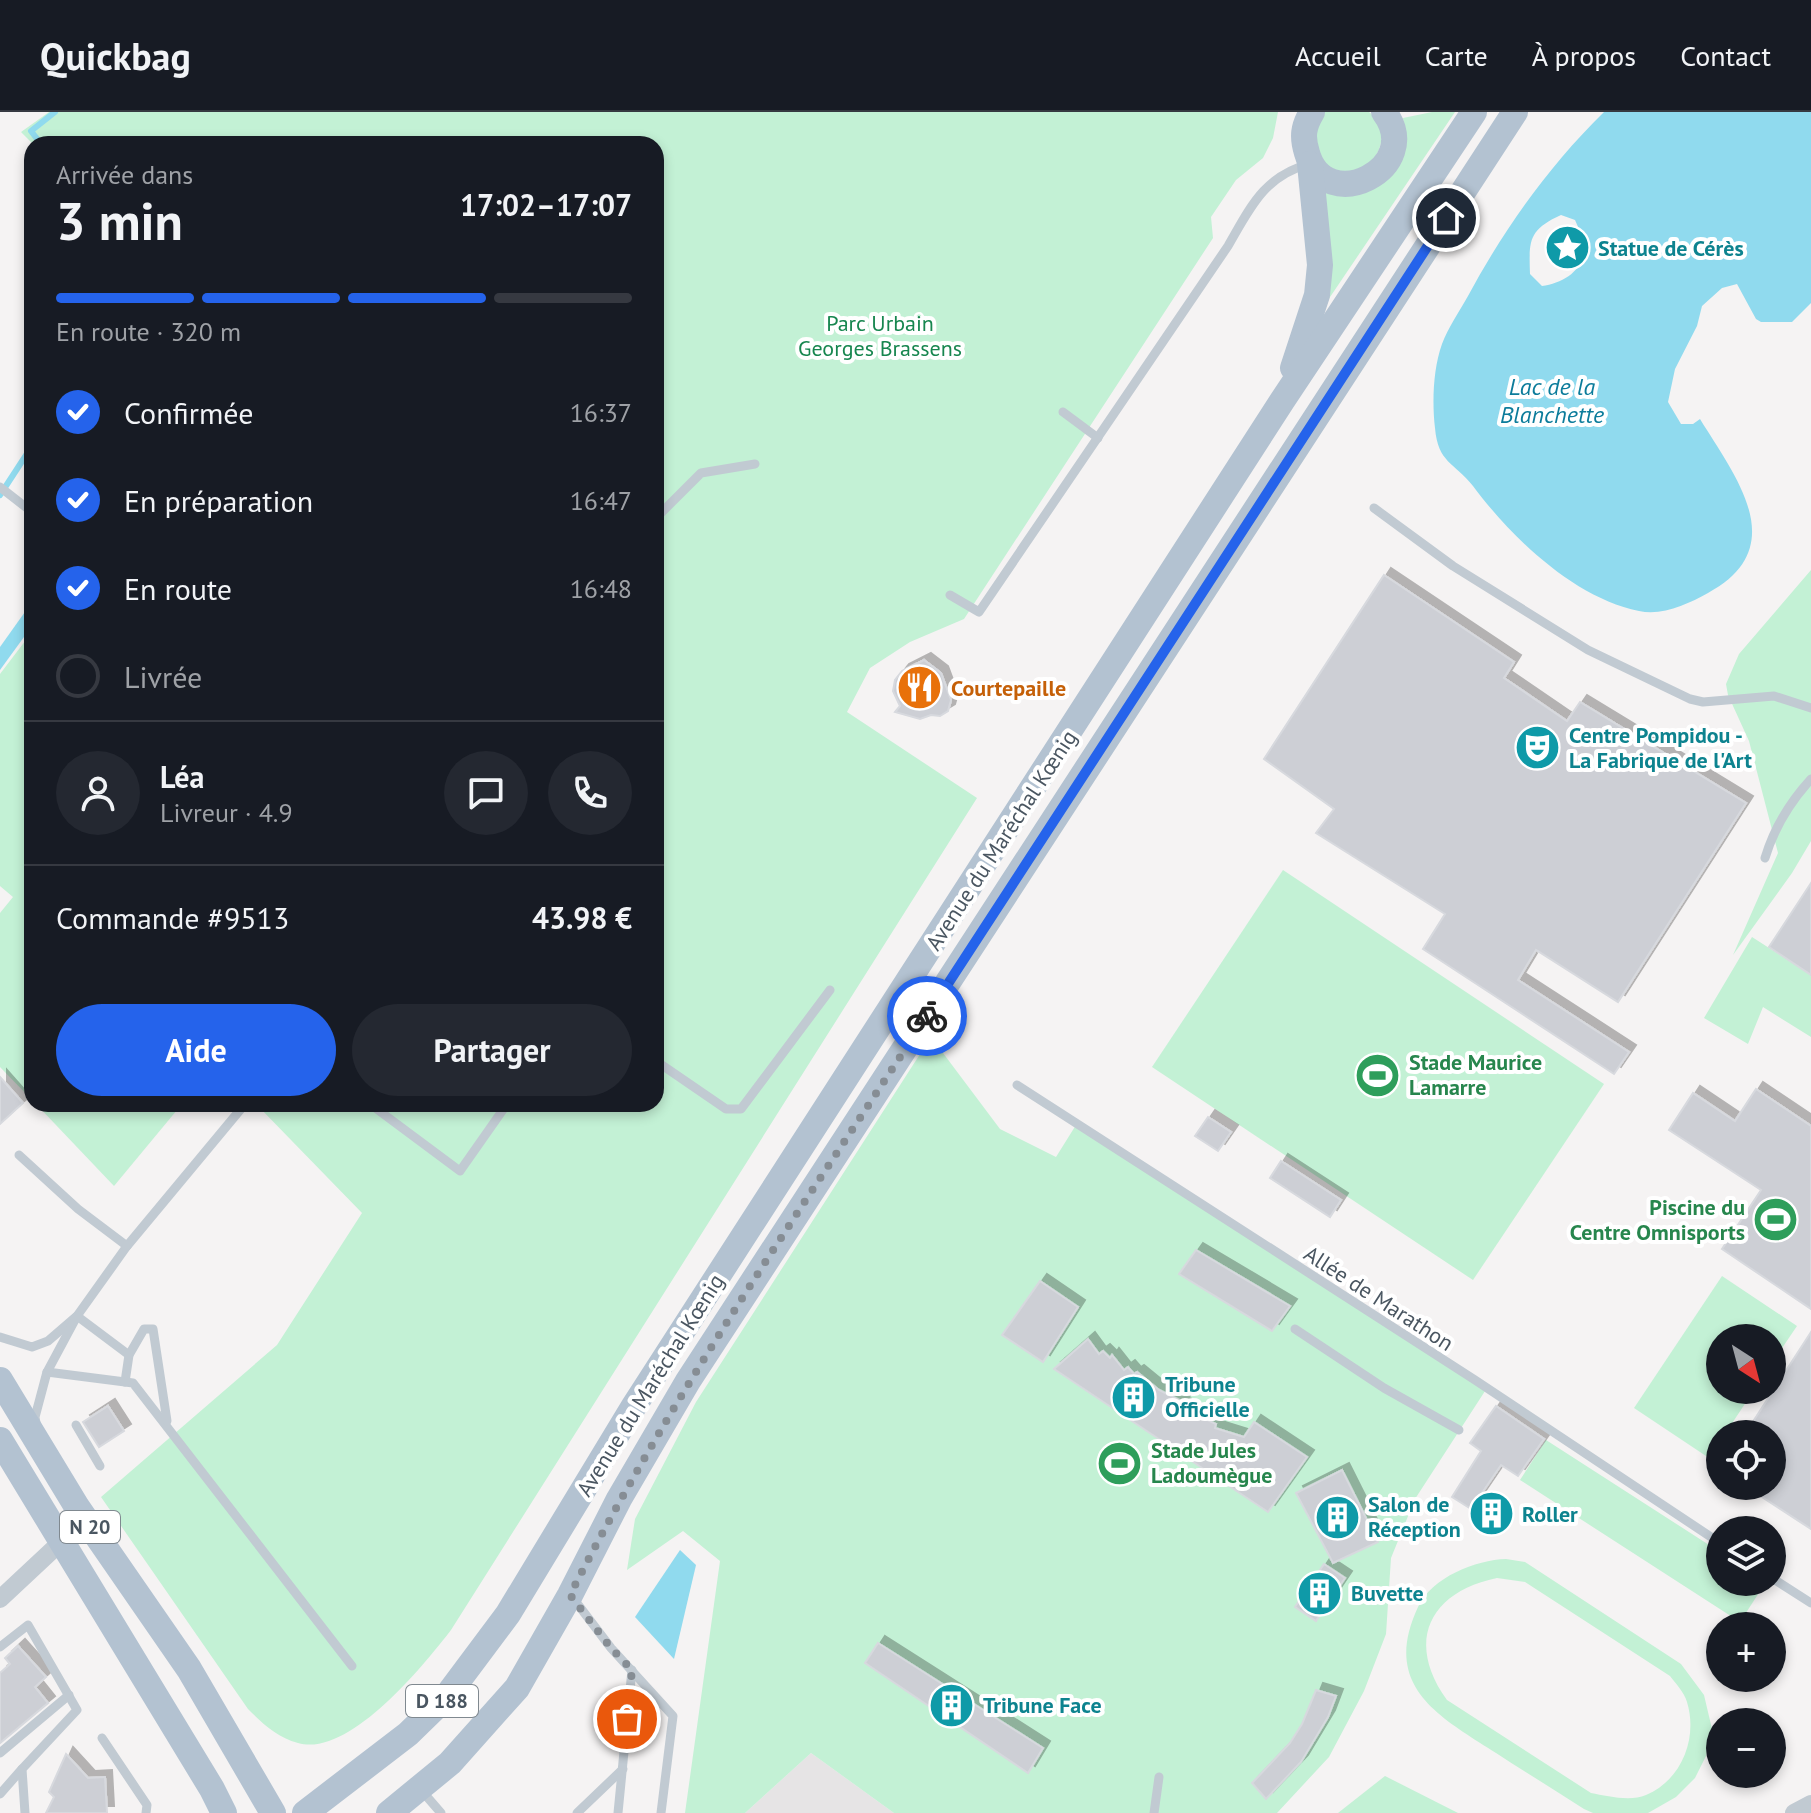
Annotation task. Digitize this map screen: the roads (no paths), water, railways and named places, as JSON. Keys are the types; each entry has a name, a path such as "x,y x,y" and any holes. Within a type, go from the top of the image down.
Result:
{"main road":[{"path":"1282,401 1317,295 1320,265 1310,164 1300,125 1305,124 1312,112"},
{"path":"1310,164 1320,175 1349,185 1364,182 1377,174 1393,148 1393,133 1384,112"},
{"name":"Avenue du Maréchal Kœnig","path":"305,1813 408,1734 446,1697 508,1614 634,1406 1282,401 1474,112"},
{"name":"Avenue du Maréchal Kœnig","path":"389,1813 450,1763 517,1688 570,1595 619,1499 688,1381 1515,112"},
{"name":"N 20","path":"0,1380 77,1507 189,1669 273,1813"},
{"name":"N 20","path":"0,1440 224,1813"}],"street":[{"path":"0,1599 61,1542"},
{"path":"1794,1813 1811,1804"}],"lane":[{"path":"950,595 979,612 1228,246 1264,188 1296,168 1310,164"},
{"path":"1063,412 1098,438"},
{"path":"664,510 701,473 755,464"},
{"path":"0,487 24,506"},
{"path":"1374,508 1453,566 1588,650 1690,699 1703,702 1774,696 1811,708"},
{"path":"1765,858 1771,837 1811,779"},
{"path":"664,1066 726,1109 741,1109 830,990"},
{"name":"Allée de Marathon","path":"1017,1085 1475,1380 1706,1534"},
{"path":"49,1461 35,1417 47,1372 77,1316 127,1246 238,1112"},
{"path":"381,1112 460,1171 501,1112"},
{"path":"19,1155 78,1209 127,1246"},
{"path":"0,1337 32,1347 48,1341 77,1316"},
{"path":"77,1316 129,1355"},
{"path":"125,1382 129,1355 144,1329 153,1329 167,1425"},
{"path":"1295,1329 1384,1388 1459,1430"},
{"path":"47,1372 133,1383 352,1666"},
{"path":"76,1425 100,1466"},
{"path":"1786,1587 1811,1603"},
{"path":"570,1595 611,1648 673,1716 661,1813"},
{"path":"0,1647 28,1625 77,1710 0,1794"},
{"path":"618,1813 632,1670"},
{"path":"0,1753 69,1695"},
{"path":"102,1738 147,1805 146,1813"},
{"path":"22,1769 25,1813"},
{"path":"577,1813 623,1769"},
{"path":"1154,1813 1159,1777"},
{"path":"420,1788 441,1813"}],"water":[{"name":"Lac de la Blanchette","path":"1604,112 1811,112 1811,303 1792,322 1761,322 1756,319 1737,284 1722,288 1702,306 1697,326 1675,369 1668,402 1681,424 1693,424 1700,419 1728,464 1749,510 1752,533 1748,554 1733,575 1708,593 1666,610 1639,611 1615,604 1591,593 1546,563 1525,545 1448,461 1437,440 1435,375 1447,332 1512,223 1546,176","holes":["1561,215 1575,220 1584,245 1581,262 1572,274 1542,286 1530,274 1533,238 1542,226"]},
{"path":"24,613 24,637 0,670 0,647"},
{"path":"680,1550 696,1565 674,1659 635,1617"}],"waterway":[{"path":"35,136 31,131 55,112"},
{"path":"0,495 24,458"}],"place":[{"name":"Statue de Cérès","path":"1567,248"},
{"name":"Courtepaille","path":"920,688"},
{"name":"Centre Pompidou - La Fabrique de l'Art","path":"1538,748"},
{"name":"Stade Maurice Lamarre","path":"1378,1075"},
{"name":"Piscine du Centre Omnisports","path":"1776,1220"},
{"name":"Tribune Officielle","path":"1134,1397"},
{"name":"Stade Jules Ladoumègue","path":"1120,1463"},
{"name":"Roller","path":"1491,1514"},
{"name":"Salon de Réception","path":"1337,1517"},
{"name":"Buvette","path":"1320,1593"},
{"name":"Tribune Face","path":"952,1705"}],"park label":[{"name":"Parc Urbain Georges Brassens","path":"880,336"}]}
